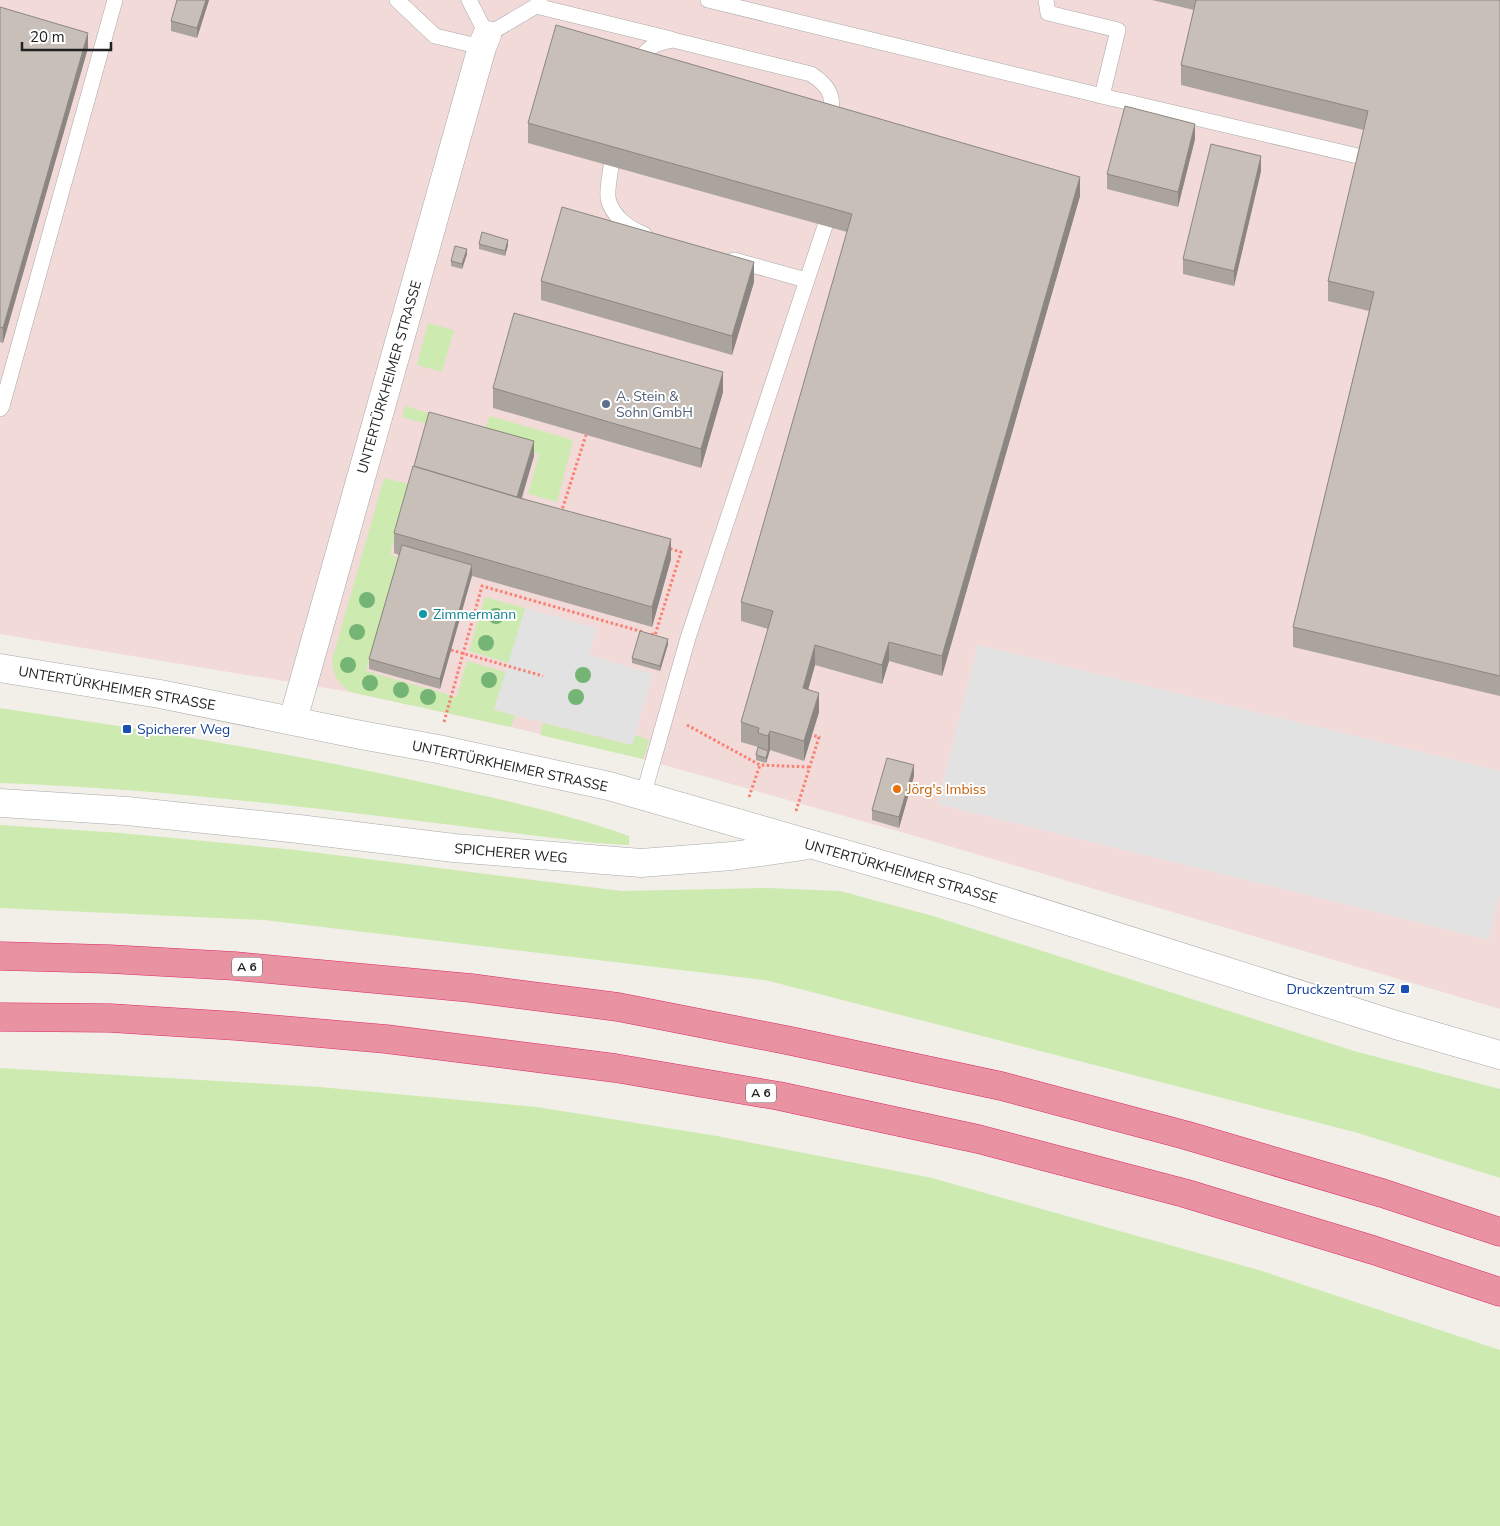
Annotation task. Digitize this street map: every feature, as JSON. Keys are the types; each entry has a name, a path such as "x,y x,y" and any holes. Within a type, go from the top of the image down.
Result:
{"highway":[{"name":"A 6","path":"0,956 110,959 244,967 471,988 618,1008 790,1041 1001,1086 1185,1135 1382,1193 1500,1232"},
{"name":"A 6","path":"0,1017 110,1018 236,1026 386,1039 615,1068 778,1096 978,1139 1184,1193 1373,1250 1500,1292"}],"street":[{"name":"UNTERTÜRKHEIMER STRASSE","path":"292,720 484,41"},
{"name":"UNTERTÜRKHEIMER STRASSE","path":"0,668 160,694 292,720 361,736 438,749 644,796 970,890 1396,1025 1500,1055"},
{"name":"SPICHERER WEG","path":"0,803 127,811 454,848 641,863 732,856 812,845"}],"lane":[{"path":"0,409 115,0"},
{"path":"397,0 435,36 484,41 538,3 673,40 811,74 824,82 832,93 833,104 830,124"},
{"path":"469,0 484,41"},
{"path":"708,0 1362,157"},
{"path":"1046,0 1048,14 1118,30 1102,96"},
{"path":"636,68 642,55 649,48 658,43 673,40"},
{"path":"611,166 608,199 615,212 625,224 639,232 656,238"},
{"path":"644,796 688,638 825,226"},
{"path":"721,256 806,280"}],"path":[{"path":"560,516 586,435"},
{"path":"446,713 482,586 654,635 681,552 662,546"},
{"path":"451,650 542,676"},
{"path":"666,716 760,765 809,767"},
{"path":"798,803 819,737 812,736"},
{"path":"752,790 760,765"}],"shaded area":[{"path":"0,0 1500,0 1500,1009 915,836 643,759 511,727 350,692 0,634"},
{"path":"525,608 597,628 589,655 653,674 632,745 494,710"},
{"path":"978,645 1500,771 1500,892 1489,940 937,804"}],"green space":[{"path":"428,323 454,330 442,372 417,365"},
{"path":"405,406 485,430 490,416 573,440 557,502 528,494 539,454 402,417"},
{"path":"384,478 408,484 390,554 398,557 366,671 457,697 467,661 506,672 494,709 515,715 511,727 350,692 337,678 332,660"},
{"path":"485,597 525,608 509,663 469,651"},
{"path":"0,708 159,732 369,771 526,806 603,827 629,836 629,845 595,843 373,815 224,799 149,792 0,783"},
{"path":"543,723 632,745 635,735 649,740 643,759 540,735"},
{"path":"0,825 121,833 296,850 622,891 768,888 840,891 933,916 1354,1051 1500,1089 1500,1178 1358,1133 765,980 264,920 0,908"},
{"path":"0,1068 320,1087 537,1107 717,1136 932,1178 1262,1271 1500,1350 1500,1526 0,1526"}],"building":[{"path":"177,0 206,0 197,28 171,21"},
{"path":"1196,0 1500,0 1500,676 1293,627 1374,292 1328,281 1368,111 1181,65"},
{"path":"0,7 88,33 3,328 0,327"},
{"path":"556,25 1080,177 942,656 889,642 882,665 815,645 803,688 819,693 804,741 770,731 768,736 758,733 759,728 741,722 773,611 741,602 852,214 528,123"},
{"path":"1125,106 1195,124 1178,192 1107,174"},
{"path":"1211,144 1261,156 1234,271 1183,259"},
{"path":"562,207 754,262 732,336 541,281"},
{"path":"482,232 508,240 505,251 479,244"},
{"path":"455,246 467,249 462,264 451,261"},
{"path":"514,313 723,372 701,449 493,388"},
{"path":"429,412 534,441 517,497 414,466"},
{"path":"413,466 516,497 671,539 652,607 394,533"},
{"name":"Zimmermann","path":"402,545 472,565 440,679 369,659"},
{"path":"640,631 668,639 660,666 632,658"},
{"path":"758,747 768,751 766,758 756,755"},
{"path":"887,758 914,765 899,817 872,810"}],"place":[{"name":"A. Stein & Sohn GmbH","path":"606,404"},
{"name":"Zimmermann","path":"423,614"},
{"name":"Spicherer Weg","path":"127,729"},
{"name":"Jörg's Imbiss","path":"897,789"},
{"name":"Druckzentrum SZ","path":"1405,989"}]}
